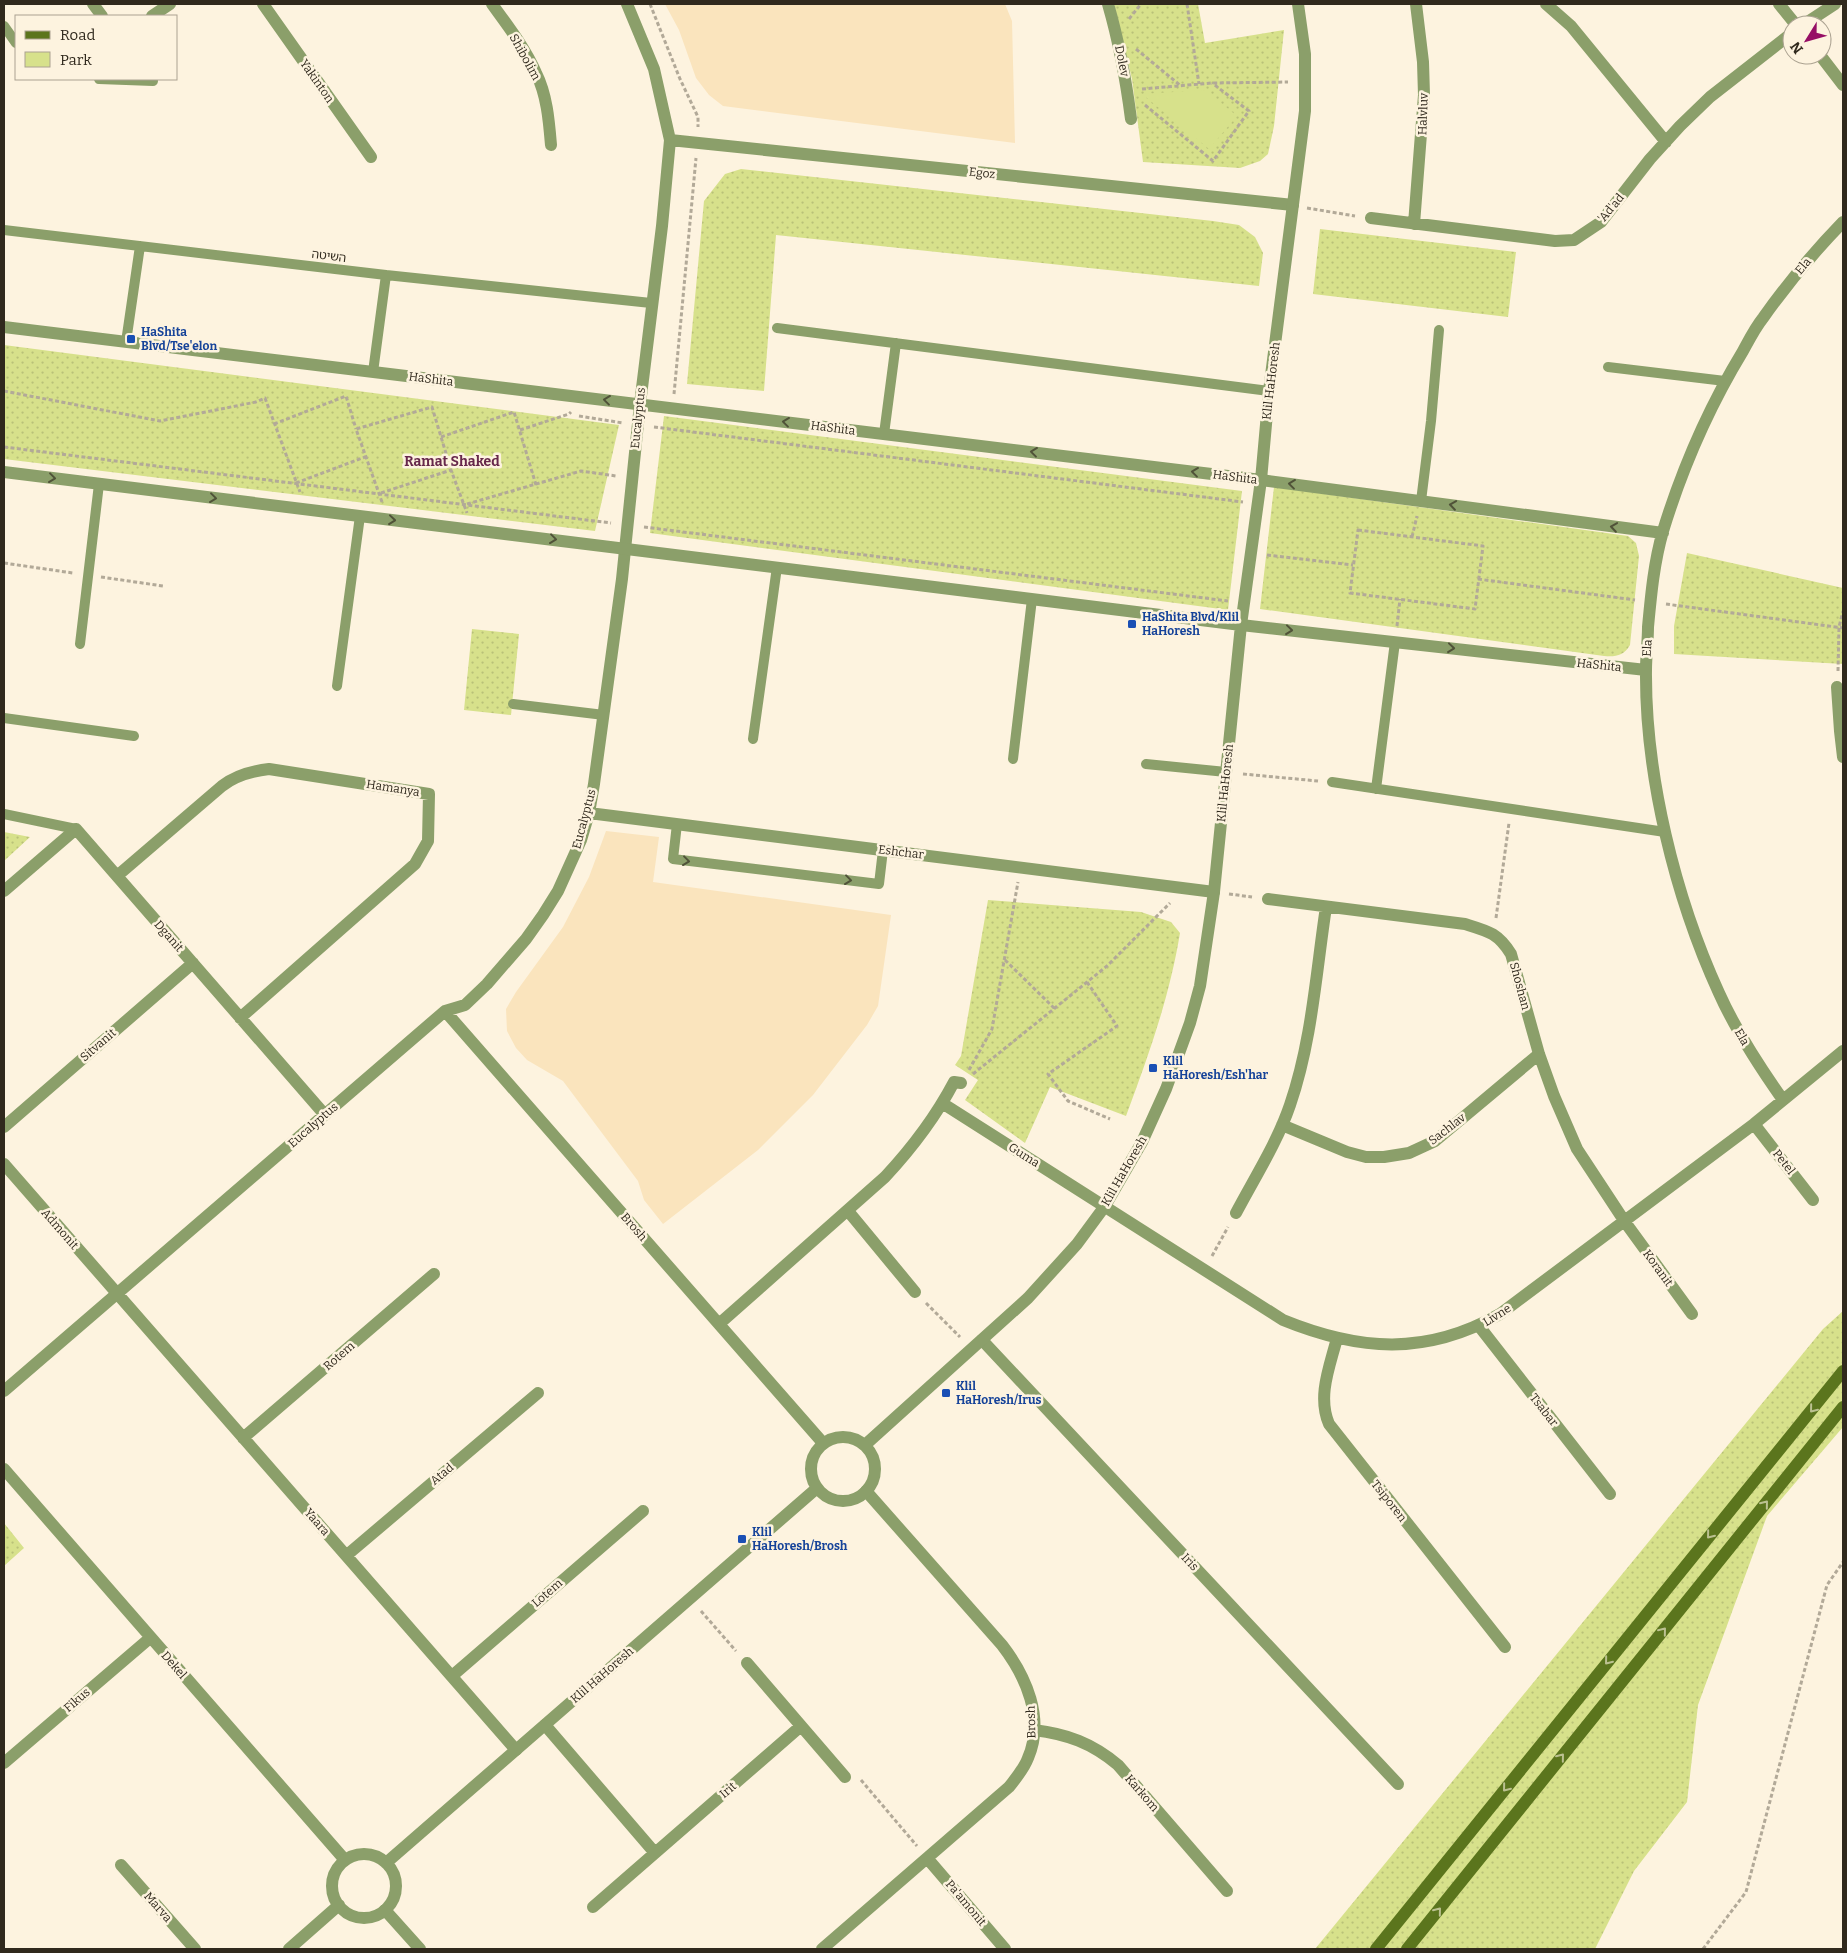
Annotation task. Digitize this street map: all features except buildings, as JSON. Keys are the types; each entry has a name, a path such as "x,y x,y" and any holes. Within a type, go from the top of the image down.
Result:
{"main road":[{"path":"1376,1949 1843,1371"},
{"path":"1407,1949 1843,1407"}],"street":[{"path":"93,4 101,15"},
{"path":"154,15 170,4"},
{"name":"Yakinton","path":"263,4 371,158"},
{"name":"Shibolim","path":"492,4 525,51 537,74 549,120 551,145"},
{"name":"Eucalyptus","path":"4,1391 445,1012 465,1005 503,967 526,939 558,891 570,866 589,813 604,715 625,548 651,303 662,226 670,140 654,69 628,4"},
{"name":"Dolev","path":"1108,4 1117,34 1130,119"},
{"name":"Klil HaHoresh","path":"865,1445 982,1340 1053,1272 1077,1244 1105,1206 1156,1114 1190,1023 1200,986 1214,892 1241,625 1261,480 1269,391 1305,112 1305,54 1298,4"},
{"name":"Halvluv","path":"1414,224 1424,95 1423,62 1416,4"},
{"path":"1546,4 1571,26 1666,142"},
{"path":"1779,4 1788,15"},
{"path":"1818,15 1835,4"},
{"name":"'Ad'ad","path":"1371,218 1554,241 1574,240 1601,222 1666,142 1710,97 1782,41"},
{"path":"1828,65 1843,85"},
{"name":"Egoz","path":"670,140 1293,205"},
{"name":"Ela","path":"1783,1100 1759,1065 1719,994 1685,904 1665,832 1652,760 1646,670 1650,602 1663,533 1693,449 1712,407 1761,320 1817,249 1843,222"},
{"name":"HaShita","path":"4,327 1261,480 1663,533"},
{"name":"HaShita","path":"4,472 1241,625 1646,670"},
{"path":"1837,687 1843,757"},
{"name":"Hamanya","path":"118,876 222,786 239,776 253,771 269,769 429,794 428,841 415,864 240,1018"},
{"name":"Eshchar","path":"589,813 1214,892"},
{"path":"4,891 76,828"},
{"name":"Dganit","path":"76,828 325,1115"},
{"path":"1268,899 1465,924 1494,934"},
{"path":"1236,1213 1282,1125 1300,1073 1326,907"},
{"name":"Shoshan","path":"1494,934 1503,941 1511,954 1539,1054 1554,1096 1577,1149 1625,1222"},
{"name":"Sitvanit","path":"4,1127 193,964"},
{"name":"Brosh","path":"445,1012 823,1443"},
{"name":"Livne","path":"1105,1206 1283,1320 1311,1331 1337,1338 1378,1345 1407,1345 1445,1338 1479,1326 1522,1299 1754,1124 1843,1051"},
{"name":"Sachlav","path":"1282,1125 1347,1152 1366,1157 1384,1157 1409,1153 1435,1141 1539,1054"},
{"path":"719,1324 885,1178 928,1126 954,1082 961,1083"},
{"name":"Guma","path":"942,1103 1105,1206"},
{"name":"Petel","path":"1754,1124 1813,1200"},
{"name":"Admonit","path":"4,1164 117,1294"},
{"path":"848,1211 914,1292"},
{"name":"Koranit","path":"1625,1222 1692,1314"},
{"name":"Rotem","path":"243,1438 434,1274"},
{"name":"Yaara","path":"117,1294 516,1750"},
{"name":"Tsabar","path":"1479,1326 1610,1494"},
{"name":"Tsiporen","path":"1337,1338 1324,1394 1324,1412 1329,1424 1505,1647"},
{"name":"Iris","path":"982,1340 1398,1784"},
{"name":"Atad","path":"346,1556 538,1393"},
{"path":"837,1437 847,1437 865,1445 871,1454 875,1468 874,1478 866,1491 858,1497 844,1501 829,1498 817,1488 811,1474 811,1464 814,1455 823,1443 837,1437"},
{"name":"Dekel","path":"4,1470 345,1860"},
{"name":"Klil HaHoresh","path":"386,1863 817,1488"},
{"name":"Brosh","path":"822,1949 1009,1787 1029,1757 1034,1730 1030,1699 1017,1665 1002,1645 866,1491"},
{"name":"Lotem","path":"452,1676 643,1510"},
{"name":"Fikus","path":"4,1763 150,1638"},
{"path":"746,1663 845,1776"},
{"path":"545,1725 655,1853"},
{"name":"Irit","path":"593,1907 801,1726"},
{"name":"Karkom","path":"1034,1730 1057,1733 1080,1740 1118,1765 1227,1891"},
{"path":"364,1854 374,1855 386,1863 395,1876 397,1886 394,1900 375,1917 360,1918 346,1913 334,1896 332,1882 335,1872 345,1860 364,1854"},
{"name":"Pa'amonit","path":"927,1858 1005,1949"},
{"name":"Marva","path":"121,1865 195,1949"},
{"path":"289,1949 339,1905"},
{"path":"385,1910 420,1949"}],"lane":[{"path":"4,26 15,42"},
{"path":"126,80 152,81"},
{"name":"השיטה","path":"4,230 386,275 651,303"},
{"path":"126,342 140,246"},
{"path":"373,372 386,275"},
{"path":"777,328 1269,391"},
{"path":"1421,501 1431,421 1439,330"},
{"path":"884,434 896,343"},
{"path":"1608,367 1726,381"},
{"path":"80,644 99,484"},
{"path":"337,686 360,516"},
{"path":"753,739 777,567"},
{"path":"1013,759 1032,599"},
{"path":"1376,789 1395,642"},
{"path":"513,704 604,715"},
{"path":"4,718 134,736"},
{"path":"1146,764 1226,772"},
{"path":"1332,782 1665,832"},
{"path":"4,814 76,828"},
{"path":"677,824 673,859 879,884 883,850"}],"path":[{"path":"650,4 680,79 698,117"},
{"path":"1187,4 1199,84"},
{"path":"1117,34 1181,86"},
{"path":"1127,91 1212,83 1306,82"},
{"path":"1127,91 1213,161 1249,111 1212,83"},
{"path":"1293,205 1371,218"},
{"path":"676,358 693,206"},
{"path":"4,392 160,421 256,402 265,398 296,483 308,509"},
{"path":"274,424 346,396 365,457 389,519"},
{"path":"520,430 569,414 574,396"},
{"path":"356,429 432,408 471,529"},
{"path":"441,437 514,412 536,485"},
{"path":"665,428 1258,504"},
{"path":"4,447 607,522"},
{"path":"296,483 365,457"},
{"path":"378,494 451,470"},
{"path":"464,504 536,485 581,470 632,478"},
{"path":"656,528 1244,603"},
{"path":"1358,530 1482,546 1478,579 1475,609 1350,593 1358,530"},
{"path":"1251,553 1353,565"},
{"path":"1478,579 1841,628"},
{"path":"1395,642 1400,599"},
{"path":"1837,687 1843,611"},
{"path":"1226,772 1332,782"},
{"path":"1494,934 1511,809"},
{"path":"961,1083 992,1030 1021,868"},
{"path":"961,1083 1107,966 1185,888"},
{"path":"1214,892 1268,899"},
{"path":"1004,960 1054,1008"},
{"path":"1087,982 1117,1026 1048,1074 1068,1101 1110,1119"},
{"path":"1204,1269 1236,1213"},
{"path":"914,1292 972,1349"},
{"path":"1703,1949 1746,1892 1827,1585 1843,1562"},
{"path":"690,1599 746,1663"},
{"path":"845,1776 856,1775 927,1858"}],"shaded area":[{"path":"665,4 1005,4 1012,21 1015,143 723,106 709,95 696,78 679,30"},
{"path":"606,831 659,837 653,882 891,915 878,1006 867,1025 813,1095 758,1150 663,1224 644,1200 638,1181 563,1081 527,1060 516,1048 507,1031 506,1009 563,927 589,877"}],"green space":[{"path":"1114,4 1198,4 1205,43 1284,30 1274,126 1268,154 1260,161 1240,168 1143,162 1132,79"},
{"path":"1205,90 1237,116 1209,149 1142,94"},
{"path":"741,169 1239,225 1255,237 1263,253 1259,286 776,235 764,391 687,384 704,201 725,174"},
{"path":"1320,229 1516,252 1508,317 1313,294"},
{"path":"4,345 619,425 595,531 4,459"},
{"path":"664,416 1242,491 1228,610 650,533"},
{"path":"1274,487 1628,536 1636,543 1639,556 1630,645 1625,652 1619,655 1604,656 1260,609"},
{"path":"1687,553 1843,588 1843,664 1674,654 1674,626"},
{"path":"472,629 519,634 511,715 464,710"},
{"path":"4,832 30,837 4,861"},
{"path":"988,900 1141,912 1171,922 1180,933 1164,1004 1126,1116 1050,1087 1025,1143 965,1100 978,1080 955,1065 961,1056"},
{"path":"1843,1311 1843,1427 1767,1516 1698,1705 1687,1802 1634,1871 1595,1949 1315,1949 1823,1329"},
{"path":"4,1523 24,1548 4,1566"}],"place":[{"name":"HaShita Blvd/Tse'elon","path":"131,339"},
{"name":"HaShita Blvd/Klil HaHoresh","path":"1132,624"},
{"name":"Klil HaHoresh/Esh'har","path":"1153,1068"},
{"name":"Klil HaHoresh/Irus","path":"946,1393"},
{"name":"Klil HaHoresh/Brosh","path":"742,1539"}],"district":[{"name":"Ramat Shaked","path":"452,461"}]}
